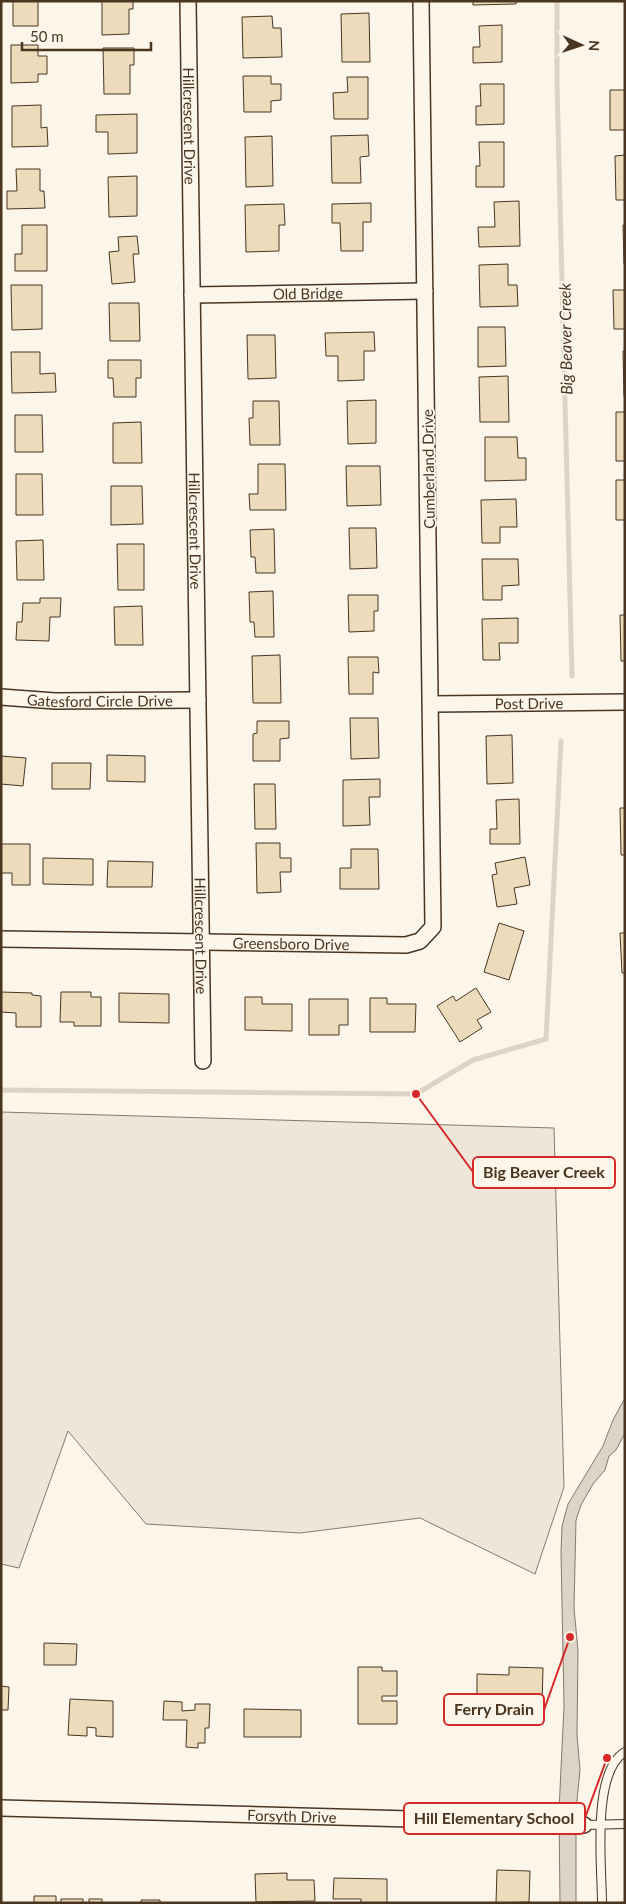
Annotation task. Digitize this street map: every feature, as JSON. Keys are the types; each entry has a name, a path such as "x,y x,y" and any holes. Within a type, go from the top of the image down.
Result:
{"street":[{"name":"Hillcrescent Drive","path":"188,1 203,941 203,1061"},
{"name":"Cumberland Drive","path":"421,1 434,919 428,935"},
{"name":"Old Bridge","path":"192,295 425,291"},
{"name":"Gatesford Circle Drive","path":"1,697 55,701 198,700"},
{"name":"Post Drive","path":"431,704 625,702"},
{"name":"Greensboro Drive","path":"1,939 406,945 420,941 428,935"},
{"name":"Forsyth Drive","path":"1,1808 582,1825"}],"lane":[{"path":"602,1903 603,1791 616,1757 625,1752"},
{"path":"582,1825 625,1824"}],"shaded area":[{"path":"1,1112 554,1128 564,1487 535,1574 420,1518 300,1533 146,1524 68,1431 19,1568 1,1564"},
{"path":"625,1398 625,1433 616,1450 609,1456 605,1470 593,1484 581,1505 576,1520 574,1608 578,1651 577,1735 580,1770 576,1811 576,1903 560,1903 559,1811 564,1706 562,1526 568,1504 603,1446 613,1420"}],"building":[{"path":"13,1 38,1 38,26 13,26"},
{"path":"102,1 133,1 133,9 129,9 129,34 102,35"},
{"path":"473,1 516,1 516,4 473,5"},
{"path":"369,13 370,62 342,62 341,14"},
{"path":"272,16 273,28 281,28 282,57 243,58 242,17"},
{"path":"502,25 502,62 473,63 473,47 480,47 479,26"},
{"path":"11,45 38,45 38,56 47,56 47,74 38,74 38,82 11,83"},
{"path":"103,48 134,48 134,65 130,65 130,94 104,94"},
{"path":"243,76 271,76 271,84 281,84 281,100 271,101 271,112 244,112"},
{"path":"347,77 368,77 368,119 334,119 333,93 348,92"},
{"path":"480,84 504,84 504,124 476,125 476,106 481,106"},
{"path":"610,90 625,90 625,130 610,130"},
{"path":"41,105 41,128 47,127 48,146 12,147 12,106"},
{"path":"137,114 137,153 108,154 108,132 96,132 96,115"},
{"path":"368,135 369,156 360,157 361,183 332,183 331,136"},
{"path":"272,136 273,186 246,187 245,137"},
{"path":"479,142 504,142 504,187 476,187 476,166 480,166"},
{"path":"625,155 625,200 616,200 615,156"},
{"path":"16,169 40,169 40,191 44,191 45,208 7,209 7,191 17,191"},
{"path":"137,176 137,216 109,217 108,177"},
{"path":"519,201 520,246 479,247 478,227 495,227 494,202"},
{"path":"371,203 371,222 363,222 363,251 341,251 340,223 332,223 332,204"},
{"path":"284,204 285,225 279,225 279,251 246,252 245,205"},
{"path":"22,225 47,225 47,271 15,271 15,254 22,254"},
{"path":"623,225 625,225 625,264 624,264"},
{"path":"137,236 139,254 133,254 135,282 112,284 109,252 119,251 118,237"},
{"path":"508,264 508,285 517,285 518,306 480,307 479,265"},
{"path":"11,285 42,285 42,329 12,330"},
{"path":"613,290 625,290 625,329 614,329"},
{"path":"109,303 139,303 140,341 110,341"},
{"path":"478,327 505,327 506,366 478,367"},
{"path":"374,332 375,351 364,351 364,380 338,381 338,356 326,356 325,333"},
{"path":"247,335 275,335 276,378 248,379"},
{"path":"623,351 625,351 625,396 624,396"},
{"path":"11,352 40,352 40,374 55,373 56,392 12,393"},
{"path":"108,360 141,360 141,378 136,378 136,397 114,397 113,378 108,378"},
{"path":"508,376 509,422 480,422 479,377"},
{"path":"376,400 376,443 348,444 347,401"},
{"path":"253,401 279,401 280,445 250,445 249,418 253,418"},
{"path":"616,412 625,412 625,461 616,461"},
{"path":"15,415 42,415 43,452 15,452"},
{"path":"141,422 142,463 113,463 113,423"},
{"path":"485,437 517,437 518,458 526,458 526,480 485,481"},
{"path":"258,464 285,464 286,510 250,510 249,494 258,494"},
{"path":"346,466 380,466 381,505 347,506"},
{"path":"16,474 42,474 43,515 16,515"},
{"path":"616,480 625,480 625,520 616,520"},
{"path":"111,486 142,486 143,524 111,525"},
{"path":"516,499 517,527 500,527 500,543 482,543 481,500"},
{"path":"349,528 376,528 377,568 350,569"},
{"path":"274,529 275,573 256,573 255,557 251,557 250,530"},
{"path":"43,540 44,580 17,580 16,541"},
{"path":"117,544 144,544 144,590 118,590"},
{"path":"482,559 518,559 519,585 502,586 502,600 483,600"},
{"path":"273,591 274,637 255,637 254,622 250,622 249,592"},
{"path":"348,595 378,595 378,611 374,611 374,631 349,632"},
{"path":"40,598 61,598 60,617 50,617 49,641 16,640 17,622 22,622 23,603 40,603"},
{"path":"142,606 143,645 115,645 114,607"},
{"path":"620,615 625,615 625,661 621,661"},
{"path":"518,618 518,643 499,643 500,660 483,660 482,619"},
{"path":"280,655 281,703 253,703 252,656"},
{"path":"348,657 378,657 379,673 373,672 373,694 349,694"},
{"path":"350,718 378,718 379,758 351,759"},
{"path":"257,721 289,721 289,738 280,739 280,761 253,761 253,734 257,733"},
{"path":"512,735 513,783 487,784 486,736"},
{"path":"107,755 145,756 145,782 107,781"},
{"path":"1,756 26,758 23,786 1,784"},
{"path":"52,763 91,763 90,789 52,789"},
{"path":"380,779 380,797 369,797 370,825 343,826 343,780"},
{"path":"254,784 275,784 276,829 255,829"},
{"path":"519,799 520,844 490,844 490,829 497,829 496,800"},
{"path":"620,808 625,808 625,855 621,855"},
{"path":"256,843 280,843 280,858 291,858 291,872 280,872 281,892 257,893"},
{"path":"1,844 30,844 30,885 12,885 12,873 1,873"},
{"path":"351,849 378,849 379,889 340,889 340,868 351,868"},
{"path":"525,857 530,885 514,888 517,904 497,907 492,875 497,874 495,863"},
{"path":"43,858 93,859 93,885 43,884"},
{"path":"108,861 153,862 152,887 107,887"},
{"path":"499,923 524,931 509,980 484,972"},
{"path":"620,933 625,933 625,973 622,973"},
{"path":"476,988 491,1012 477,1020 482,1028 460,1042 437,1006 453,996 456,1001"},
{"path":"1,992 32,993 32,995 41,996 41,1027 16,1027 16,1013 1,1012"},
{"path":"61,992 91,992 91,997 101,997 101,1026 74,1026 74,1022 60,1022"},
{"path":"119,993 169,994 169,1023 119,1022"},
{"path":"245,997 262,997 262,1004 292,1004 292,1031 245,1030"},
{"path":"370,998 387,998 387,1004 416,1004 415,1032 370,1032"},
{"path":"309,999 348,999 348,1025 339,1025 339,1035 309,1035"},
{"path":"44,1643 77,1644 76,1665 44,1665"},
{"path":"358,1667 382,1667 382,1671 397,1671 397,1696 382,1696 382,1701 397,1701 397,1724 358,1724"},
{"path":"509,1667 543,1668 542,1706 508,1705 509,1697 477,1696 477,1674 509,1675"},
{"path":"1,1686 9,1687 8,1710 1,1710"},
{"path":"70,1699 113,1701 113,1737 96,1736 96,1728 87,1727 87,1736 68,1735"},
{"path":"164,1701 182,1702 182,1711 195,1710 195,1704 210,1704 209,1728 205,1728 205,1743 198,1743 198,1748 186,1747 187,1720 163,1720"},
{"path":"244,1709 301,1710 301,1737 244,1737"},
{"path":"497,1870 530,1871 529,1902 496,1903"},
{"path":"287,1873 287,1880 314,1880 315,1901 256,1902 255,1874"},
{"path":"334,1878 387,1879 387,1903 361,1903 361,1899 333,1899"},
{"path":"34,1896 56,1896 56,1903 34,1903"},
{"path":"61,1899 83,1899 83,1903 61,1903"},
{"path":"89,1899 102,1899 102,1903 89,1903"},
{"path":"141,1900 160,1900 160,1903 141,1903"}],"waterway":[{"name":"Big Beaver Creek","path":"557,1 557,84 572,676"},
{"name":"Big Beaver Creek","path":"1,1090 416,1094 473,1060 546,1039 561,741"}],"place":[{"name":"Big Beaver Creek","path":"416,1094"},
{"name":"Ferry Drain","path":"570,1637"},
{"name":"Hill Elementary School","path":"607,1758"}]}
